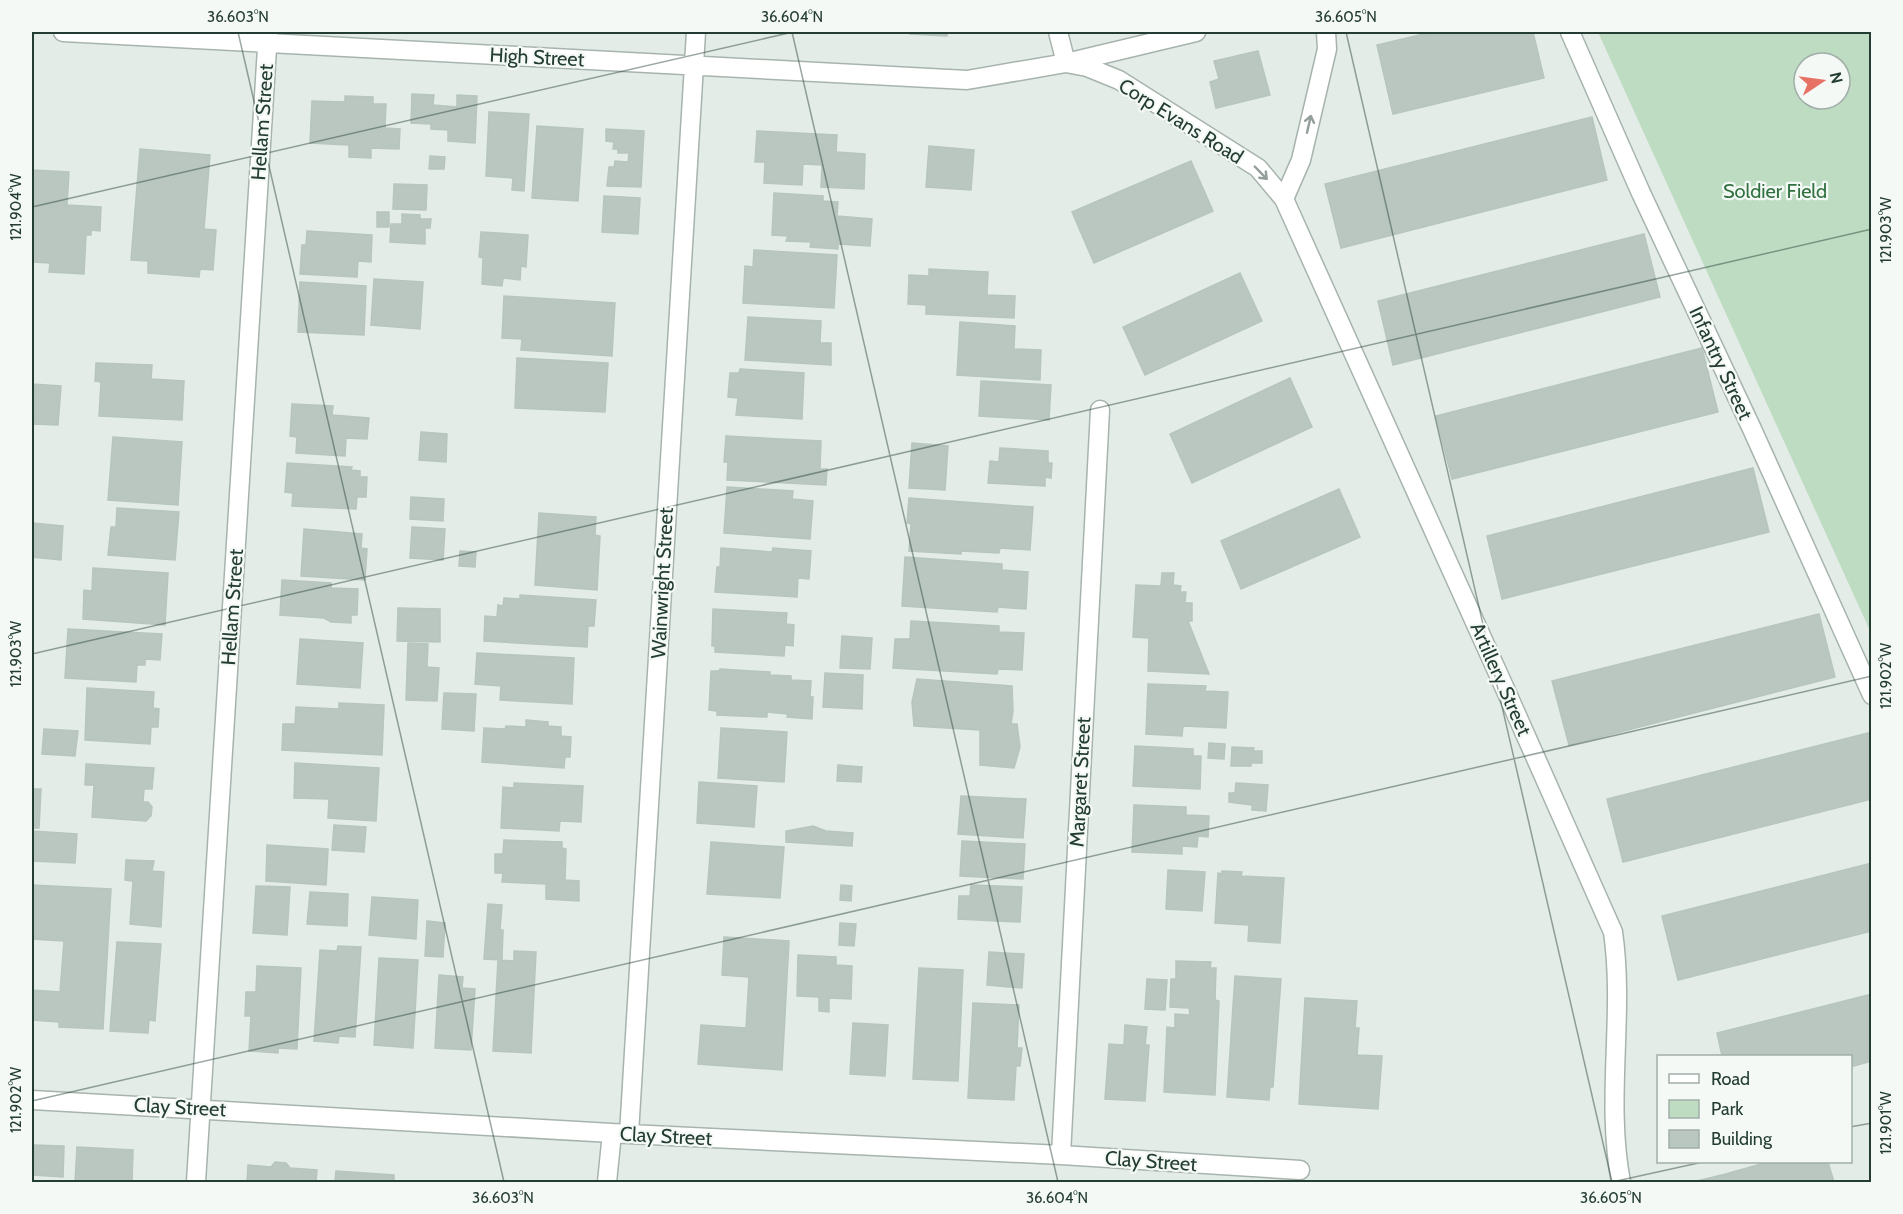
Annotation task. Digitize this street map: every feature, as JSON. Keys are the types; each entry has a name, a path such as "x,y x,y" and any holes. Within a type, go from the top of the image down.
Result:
{"street":[{"name":"High Street","path":"63,32 268,37 967,80 1066,63"},
{"name":"Wainwright Street","path":"607,1182 620,1133 696,32"},
{"path":"1058,32 1066,63 1196,32"},
{"path":"1284,199 1301,160 1327,49 1326,32"},
{"name":"Infantry Street","path":"1570,32 1641,193 1752,429 1872,695"},
{"name":"Hellam Street","path":"196,1182 268,37"},
{"name":"Corp Evans Road","path":"1066,63 1087,67 1119,81 1258,168 1284,199"},
{"name":"Artillery Street","path":"1284,199 1502,680 1613,932 1617,958 1615,1153 1621,1182"},
{"name":"Margaret Street","path":"1061,1155 1100,410"},
{"name":"Clay Street","path":"32,1100 1061,1155 1300,1170"}],"green space":[{"name":"Soldier Field","path":"1598,32 1871,32 1871,633"}],"building":[{"path":"911,32 947,32 947,36 910,34"},
{"path":"1432,32 1533,32 1544,78 1393,114 1377,45"},
{"path":"1258,51 1270,95 1216,108 1210,82 1219,79 1214,61"},
{"path":"412,94 434,95 433,105 457,107 457,95 477,96 475,143 448,141 448,130 431,129 431,124 411,123"},
{"path":"345,96 373,97 373,104 386,104 385,128 400,129 399,149 371,148 371,158 349,157 349,145 310,143 312,101 345,102"},
{"path":"489,112 529,114 524,191 512,190 513,178 486,176"},
{"path":"1592,117 1607,180 1341,248 1325,184"},
{"path":"537,126 583,129 578,201 532,198"},
{"path":"606,129 644,131 641,187 607,186 609,167 614,167 615,161 628,162 629,153 618,153 618,149 613,149 614,142 606,141"},
{"path":"757,131 837,135 836,152 865,154 864,189 821,187 822,165 803,164 802,185 764,183 765,162 755,162"},
{"path":"929,146 974,150 971,190 926,187"},
{"path":"140,149 210,155 204,229 216,230 213,270 200,269 199,277 148,273 148,261 131,260"},
{"path":"430,156 445,157 444,169 429,169"},
{"path":"1191,161 1213,211 1094,263 1072,212"},
{"path":"32,170 69,172 67,205 101,207 100,231 91,230 91,235 86,235 84,274 49,272 50,263 32,262"},
{"path":"394,184 427,185 426,210 393,209"},
{"path":"774,193 823,196 823,201 838,202 837,216 872,219 870,246 838,244 838,249 810,247 811,242 786,241 788,236 772,235"},
{"path":"604,196 640,198 638,234 602,232"},
{"path":"377,212 389,212 389,227 377,227"},
{"path":"402,214 420,215 420,219 431,219 430,228 425,228 425,244 390,242 391,224 402,224"},
{"path":"307,231 372,235 371,262 358,261 357,277 300,274 302,245 306,245"},
{"path":"481,232 528,235 526,267 521,266 520,280 503,278 502,286 482,284 483,258 479,257"},
{"path":"1644,234 1660,297 1393,365 1378,301"},
{"path":"754,250 837,255 834,308 743,303 745,266 753,267"},
{"path":"929,269 988,272 987,295 1015,296 1014,318 926,314 926,305 908,304 909,275 929,276"},
{"path":"1240,273 1262,321 1145,375 1123,327"},
{"path":"374,279 423,282 420,329 371,325"},
{"path":"300,282 366,286 364,335 298,332"},
{"path":"504,296 615,303 612,356 521,350 522,339 502,338"},
{"path":"748,317 821,321 820,343 831,343 831,365 745,360"},
{"path":"960,322 1015,326 1014,349 1041,350 1040,380 957,375"},
{"path":"1702,348 1718,412 1452,479 1436,416"},
{"path":"517,358 608,363 605,412 515,408"},
{"path":"96,363 152,365 151,379 184,381 182,420 99,416 101,382 95,381"},
{"path":"740,369 804,373 802,419 736,415 738,398 728,397 730,373 739,373"},
{"path":"1290,378 1312,427 1192,483 1170,434"},
{"path":"981,381 1051,385 1049,420 979,416"},
{"path":"32,384 61,386 58,425 32,424"},
{"path":"292,404 333,406 332,415 369,418 367,439 346,438 345,456 296,453 297,437 290,436"},
{"path":"421,432 447,434 446,462 419,460"},
{"path":"726,436 821,441 820,469 827,469 826,485 727,480 728,462 724,462"},
{"path":"113,437 182,442 178,505 108,500"},
{"path":"912,443 948,446 945,490 909,488"},
{"path":"1000,448 1048,451 1048,463 1052,463 1051,478 1045,477 1045,486 988,483 990,461 999,462"},
{"path":"287,463 352,467 351,470 360,471 360,477 367,477 366,497 357,497 356,509 292,506 293,493 285,492"},
{"path":"1753,468 1769,532 1502,599 1487,536"},
{"path":"727,487 793,491 792,499 813,501 810,539 724,533"},
{"path":"1339,489 1360,537 1241,589 1221,541"},
{"path":"411,497 444,499 443,521 410,519"},
{"path":"909,498 1033,507 1030,550 1000,548 999,553 961,551 961,554 909,551 911,524 907,523"},
{"path":"117,508 179,512 175,560 108,555 111,527 116,527"},
{"path":"539,513 596,517 595,535 600,536 597,590 535,585"},
{"path":"32,523 63,526 61,560 32,557"},
{"path":"412,527 445,529 443,560 410,558"},
{"path":"304,529 362,534 361,548 367,549 365,580 301,576"},
{"path":"721,548 772,552 773,548 811,551 809,579 798,578 797,597 715,592"},
{"path":"460,551 476,552 475,567 459,566"},
{"path":"905,557 1002,564 1002,570 1028,572 1026,609 998,607 997,612 902,606"},
{"path":"93,568 168,573 165,625 83,619 84,590 92,591"},
{"path":"1162,573 1174,573 1173,585 1181,586 1180,592 1186,592 1185,603 1192,603 1192,621 1188,621 1209,674 1148,671 1149,638 1133,637 1136,585 1161,586"},
{"path":"282,580 331,583 331,588 358,589 357,615 351,615 351,623 331,622 324,618 280,615"},
{"path":"520,595 596,600 594,626 588,626 587,647 484,641 485,616 497,617 498,605 503,606 504,598 520,599"},
{"path":"398,608 440,609 440,642 397,641"},
{"path":"713,609 787,613 786,624 794,625 793,646 785,645 784,656 715,652 715,646 712,646"},
{"path":"1819,614 1835,677 1569,745 1552,681"},
{"path":"911,621 999,626 999,632 1024,633 1022,670 998,669 997,674 893,668 895,639 910,639"},
{"path":"68,629 162,634 160,660 145,659 145,665 137,665 136,682 65,678"},
{"path":"842,636 872,638 870,669 840,668"},
{"path":"300,639 363,643 360,688 297,684"},
{"path":"408,643 428,644 427,667 439,668 437,701 406,700"},
{"path":"477,653 574,658 572,704 500,700 501,686 475,684"},
{"path":"720,669 770,672 770,675 791,676 791,680 811,681 812,719 787,717 788,714 767,712 767,717 717,715 717,711 709,710 711,671"},
{"path":"825,673 863,675 862,709 823,707"},
{"path":"917,679 1012,686 1011,724 1017,724 1020,747 1014,768 980,765 980,730 914,726 912,702"},
{"path":"1148,684 1206,686 1205,691 1228,692 1226,728 1183,726 1182,736 1146,734"},
{"path":"87,688 154,692 153,708 159,709 158,727 151,727 150,744 85,740"},
{"path":"444,693 476,694 474,731 442,729"},
{"path":"339,703 384,705 382,755 282,750 283,724 295,724 296,707 339,709"},
{"path":"526,720 548,722 548,726 561,727 561,736 571,737 570,757 565,757 564,768 482,762 484,728 526,727"},
{"path":"721,728 787,732 784,782 718,778"},
{"path":"44,729 78,731 75,756 42,754"},
{"path":"1872,732 1872,799 1623,862 1607,799"},
{"path":"1209,743 1225,744 1224,759 1208,758"},
{"path":"1135,746 1193,749 1193,756 1201,756 1200,789 1133,786"},
{"path":"1232,747 1254,748 1253,751 1262,751 1262,763 1251,763 1251,766 1231,766"},
{"path":"295,763 379,768 376,821 328,818 329,799 294,798"},
{"path":"86,764 154,768 152,789 144,789 143,802 148,802 152,807 151,816 146,821 92,817 94,785 85,785"},
{"path":"838,765 862,767 861,782 837,781"},
{"path":"699,782 757,786 754,827 697,823"},
{"path":"514,783 583,786 581,822 560,821 559,831 501,828 503,787 514,788"},
{"path":"1236,783 1268,785 1266,811 1252,810 1252,805 1229,802 1229,793 1235,793"},
{"path":"32,789 41,789 39,828 32,828"},
{"path":"961,796 1026,799 1023,838 958,834"},
{"path":"1134,805 1186,807 1186,815 1209,816 1208,837 1198,836 1197,847 1182,846 1182,854 1132,852"},
{"path":"334,825 366,827 364,852 332,850"},
{"path":"813,826 826,831 853,833 852,846 786,842 786,831"},
{"path":"32,831 77,834 75,863 32,861"},
{"path":"504,840 562,842 562,848 566,849 565,880 579,881 579,901 546,899 546,884 502,882 503,873 495,873 495,854 503,854"},
{"path":"962,841 1025,844 1023,879 960,876"},
{"path":"711,842 784,847 780,898 707,894"},
{"path":"267,845 328,849 326,885 266,881"},
{"path":"126,860 154,861 152,871 164,872 161,927 130,924 133,881 125,880"},
{"path":"1872,863 1872,931 1678,980 1662,916"},
{"path":"1168,870 1205,872 1202,911 1166,909"},
{"path":"1222,871 1242,872 1241,876 1284,878 1280,943 1248,941 1249,925 1215,923 1218,873 1221,874"},
{"path":"32,885 111,889 103,1029 59,1027 59,1022 32,1020 32,990 60,992 64,941 32,939"},
{"path":"841,885 852,886 851,901 840,900"},
{"path":"971,885 1022,887 1020,922 958,919 959,896 970,896"},
{"path":"256,886 290,887 287,935 253,933"},
{"path":"310,892 348,894 347,926 307,924"},
{"path":"372,897 418,900 416,939 369,935"},
{"path":"488,904 502,905 500,930 503,930 502,960 484,959"},
{"path":"427,921 445,923 443,957 425,956"},
{"path":"840,923 856,924 854,946 839,945"},
{"path":"724,937 789,941 782,1070 698,1064 701,1025 746,1028 749,977 722,975"},
{"path":"117,942 161,944 155,1021 149,1020 148,1033 110,1031"},
{"path":"338,946 361,947 355,1037 339,1036 338,1043 314,1041 320,950 337,951"},
{"path":"514,951 536,952 531,1053 493,1051 498,960 514,961"},
{"path":"989,952 1024,954 1022,988 987,985"},
{"path":"798,955 836,957 836,965 852,966 851,999 829,998 829,1012 819,1011 819,997 797,996"},
{"path":"379,958 418,960 413,1048 374,1045"},
{"path":"1176,961 1211,962 1210,968 1216,968 1215,1000 1219,1001 1215,1095 1164,1092 1167,1027 1175,1028 1175,1014 1190,1015 1189,1008 1170,1007 1171,979 1176,979"},
{"path":"257,966 301,968 297,1049 278,1048 278,1053 249,1051 251,1016 245,1016 246,992 256,992"},
{"path":"919,968 963,970 958,1081 913,1079"},
{"path":"439,975 463,977 462,988 475,989 471,1050 435,1048"},
{"path":"1235,976 1281,979 1273,1087 1270,1087 1269,1100 1227,1097"},
{"path":"1147,979 1167,980 1165,1010 1145,1009"},
{"path":"1872,994 1872,1061 1852,1066 1852,1055 1722,1055 1717,1033"},
{"path":"1305,998 1357,1001 1355,1028 1359,1028 1357,1055 1382,1056 1378,1109 1299,1104"},
{"path":"973,1003 1019,1005 1017,1048 1022,1048 1020,1066 1016,1066 1014,1100 968,1098"},
{"path":"853,1023 888,1025 885,1076 850,1074"},
{"path":"1125,1025 1147,1027 1145,1045 1149,1045 1145,1101 1105,1099 1109,1044 1124,1045"},
{"path":"34,1145 64,1146 63,1177 33,1175"},
{"path":"77,1147 133,1150 132,1182 75,1182"},
{"path":"275,1162 286,1163 290,1168 317,1170 316,1182 247,1182 248,1165 271,1167"},
{"path":"1764,1163 1828,1163 1834,1182 1724,1182 1722,1175"},
{"path":"336,1171 394,1175 394,1182 335,1182"},
{"path":"1722,1175 1724,1182 1693,1182"}]}
